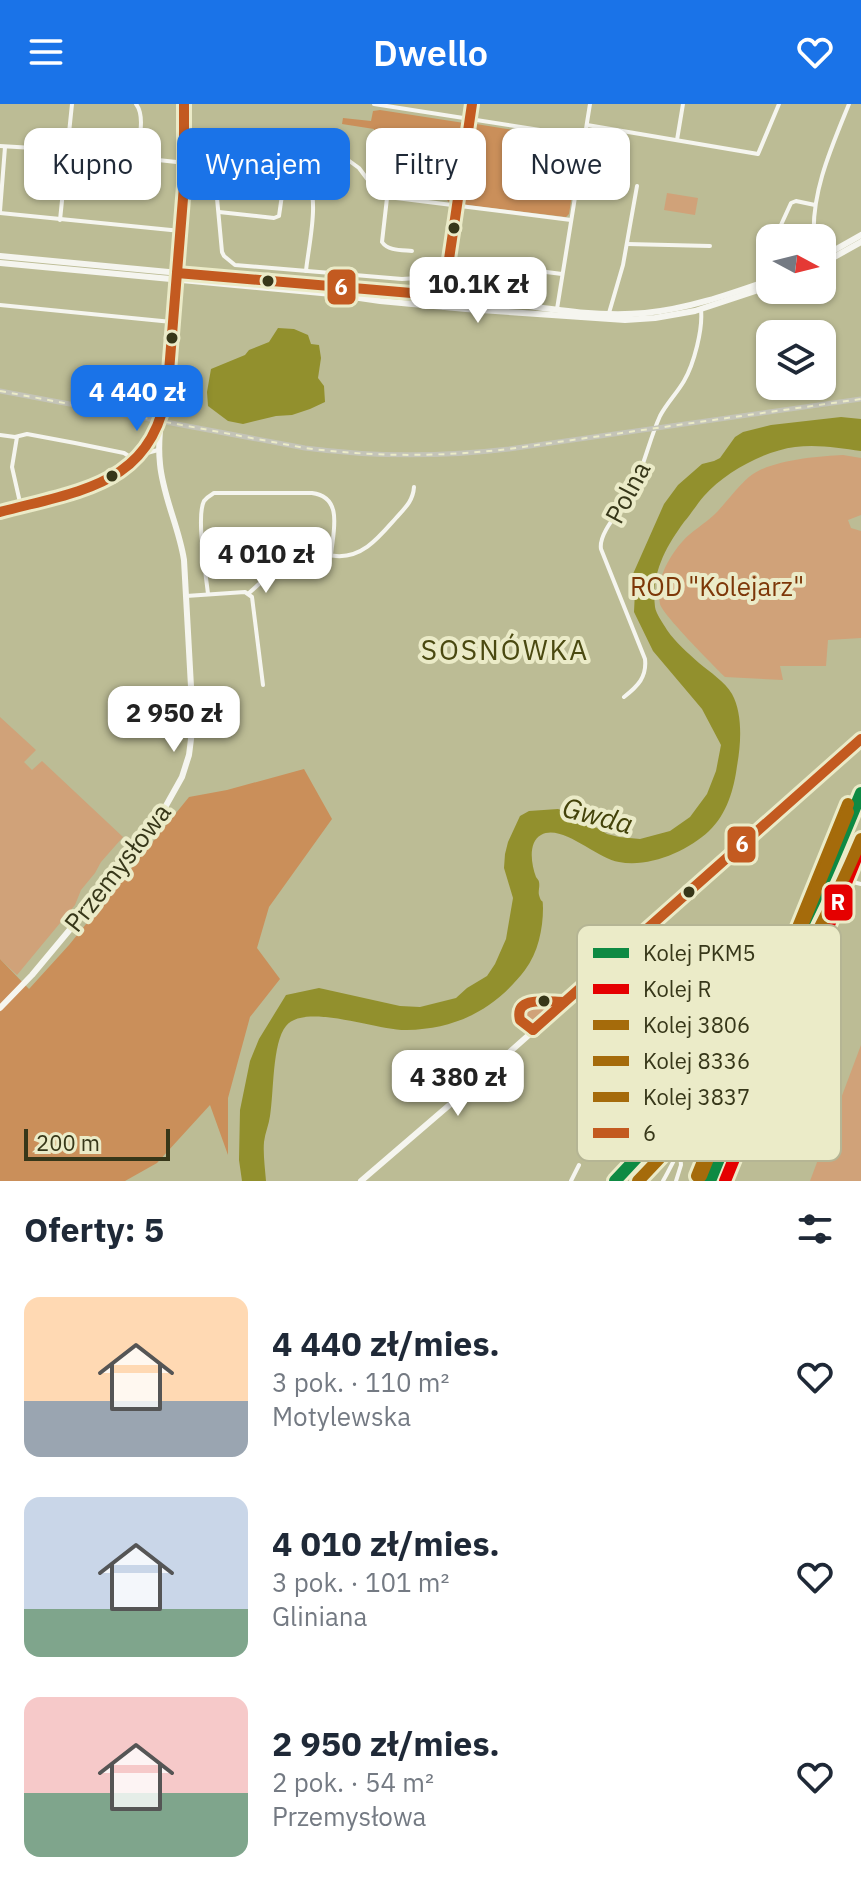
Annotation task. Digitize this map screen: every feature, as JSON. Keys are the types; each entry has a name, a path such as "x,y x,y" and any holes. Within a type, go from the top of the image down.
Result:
{"street":[{"path":"69,128 72,104"},
{"path":"136,104 140,109 140,128"},
{"path":"184,104 185,128"},
{"path":"374,104 527,128"},
{"path":"444,307 472,104"},
{"path":"586,128 590,104"},
{"path":"677,140 683,104"},
{"path":"587,125 758,154 779,104"},
{"path":"814,224 815,205 849,104"},
{"path":"24,148 3,147 0,212 181,231"},
{"path":"350,161 366,178"},
{"path":"609,313 623,265 637,186"},
{"path":"60,220 62,200"},
{"path":"177,276 183,200"},
{"path":"218,200 222,252 233,264 407,279 448,266 489,270 507,267 562,274"},
{"path":"219,212 274,218 281,212 282,200"},
{"path":"306,271 313,216 311,200"},
{"path":"387,200 382,242 390,249 412,251"},
{"path":"410,200 571,220"},
{"path":"557,309 574,200"},
{"path":"781,224 791,203 796,201 815,205"},
{"path":"836,249 861,235"},
{"path":"836,256 861,242"},
{"path":"627,244 710,246"},
{"path":"0,256 387,302 619,320 655,318 756,290"},
{"path":"0,263 464,297 609,313 648,313 697,306 756,285"},
{"name":"Przemysłowa","path":"0,1008 87,909 163,811 182,777 189,755 193,723 183,552 165,492 159,448 177,276"},
{"path":"423,294 446,281"},
{"path":"446,281 464,297"},
{"path":"387,302 391,295 403,292"},
{"path":"0,305 172,322"},
{"name":"Polna","path":"624,697 642,679 645,659 601,549 600,539 631,494 660,417 687,377 700,327 697,306"},
{"path":"135,460 160,422"},
{"path":"0,435 17,437 27,434 124,453 135,460"},
{"path":"17,437 12,467 21,507"},
{"path":"0,512 101,483 159,448 147,444"},
{"path":"186,596 249,593 294,558 358,553 373,543 410,503 414,487"},
{"path":"208,594 202,509 206,498 214,493 312,493 323,496 333,508 331,555"},
{"path":"249,593 253,601 263,685"},
{"path":"651,925 861,739"},
{"path":"828,925 845,882 861,855"},
{"path":"845,882 861,884"},
{"path":"361,1181 577,990"},
{"path":"533,1030 524,1026 519,1019 523,1006 531,1002 564,1002"},
{"path":"663,1181 675,1161"},
{"path":"676,1181 681,1161"},
{"path":"571,1181 579,1165"}],"green space":[{"path":"667,193 698,198 695,215 664,210"},
{"name":"ROD \"Kolejarz\"","path":"843,455 861,458 861,515 848,520 851,528 861,531 861,638 828,640 826,666 780,666 783,680 725,677 679,629 660,604 659,587 668,563 686,538 715,514 753,474 784,462"},
{"path":"0,717 36,750 24,762 32,770 42,761 123,837 81,890 75,905 17,975 0,959"},
{"path":"529,1004 540,1004 542,1007 553,1004 554,1007 531,1026 521,1018 522,1011"},
{"path":"861,1045 861,1181 810,1181 818,1161 841,1161 841,1098"}],"shaded area":[{"path":"373,111 464,123 463,128 368,128 342,124 343,118 371,121"},
{"path":"476,124 502,128 502,200 571,200 569,214 566,217 462,203 462,200 486,200 486,128 473,128"},
{"path":"278,328 294,329 308,335 311,344 319,345 318,378 324,386 325,402 292,415 243,424 228,421 208,406 211,369 269,342"},
{"path":"841,417 861,419 861,451 820,446 795,447 758,458 734,471 704,496 684,522 665,552 657,572 656,610 667,630 725,685 736,702 740,739 736,775 721,817 709,831 679,851 643,862 610,859 559,834 549,833 537,838 532,860 543,902 539,940 530,963 513,984 474,1014 442,1026 407,1030 325,1017 295,1019 286,1026 278,1044 264,1142 266,1181 242,1181 239,1160 240,1110 250,1061 259,1039 286,995 319,988 400,1006 420,1007 456,998 487,976 506,939 513,898 504,868 505,854 520,816 529,811 558,809 607,834 640,839 670,831 690,817 707,794 721,745 702,709 653,651 634,612 633,574 664,504 678,485 702,464 720,458 735,437 771,425"},
{"path":"304,769 332,819 269,907 257,948 280,979 250,1017 228,1098 228,1155 210,1105 157,1163 125,1181 0,1181 0,959 29,989 69,945 189,797"}],"railway":[{"path":"0,391 305,448 407,455 509,449 861,399"},
{"path":"720,1181 726,1161"}],"rail line":[{"name":"PKM5","path":"803,925 861,793"},
{"name":"8336","path":"799,925 848,804"},
{"name":"3837","path":"802,925 848,812"},
{"name":"3806","path":"821,925 861,839"},
{"name":"R","path":"829,925 861,846"},
{"name":"PKM5","path":"615,1181 633,1161"},
{"name":"3806","path":"638,1181 656,1161"},
{"name":"8336","path":"697,1176 703,1161"},
{"name":"3837","path":"701,1176 707,1161"},
{"name":"PKM5","path":"710,1181 718,1161"},
{"name":"R","path":"725,1181 733,1161"}],"transit line":[{"name":"6","path":"0,512 59,497 110,478 131,463 148,444 160,418 168,384 184,186 184,104"},
{"name":"6","path":"177,273 428,292 439,283 448,266 472,104"},
{"name":"6","path":"651,925 861,739"},
{"name":"6","path":"533,1030 577,991"},
{"name":"6","path":"533,1030 520,1020 522,1007 541,1001 564,1002"}],"district":[{"name":"SOSNÓWKA","path":"505,649"}],"water label":[{"name":"Gwda","path":"598,815"}]}
